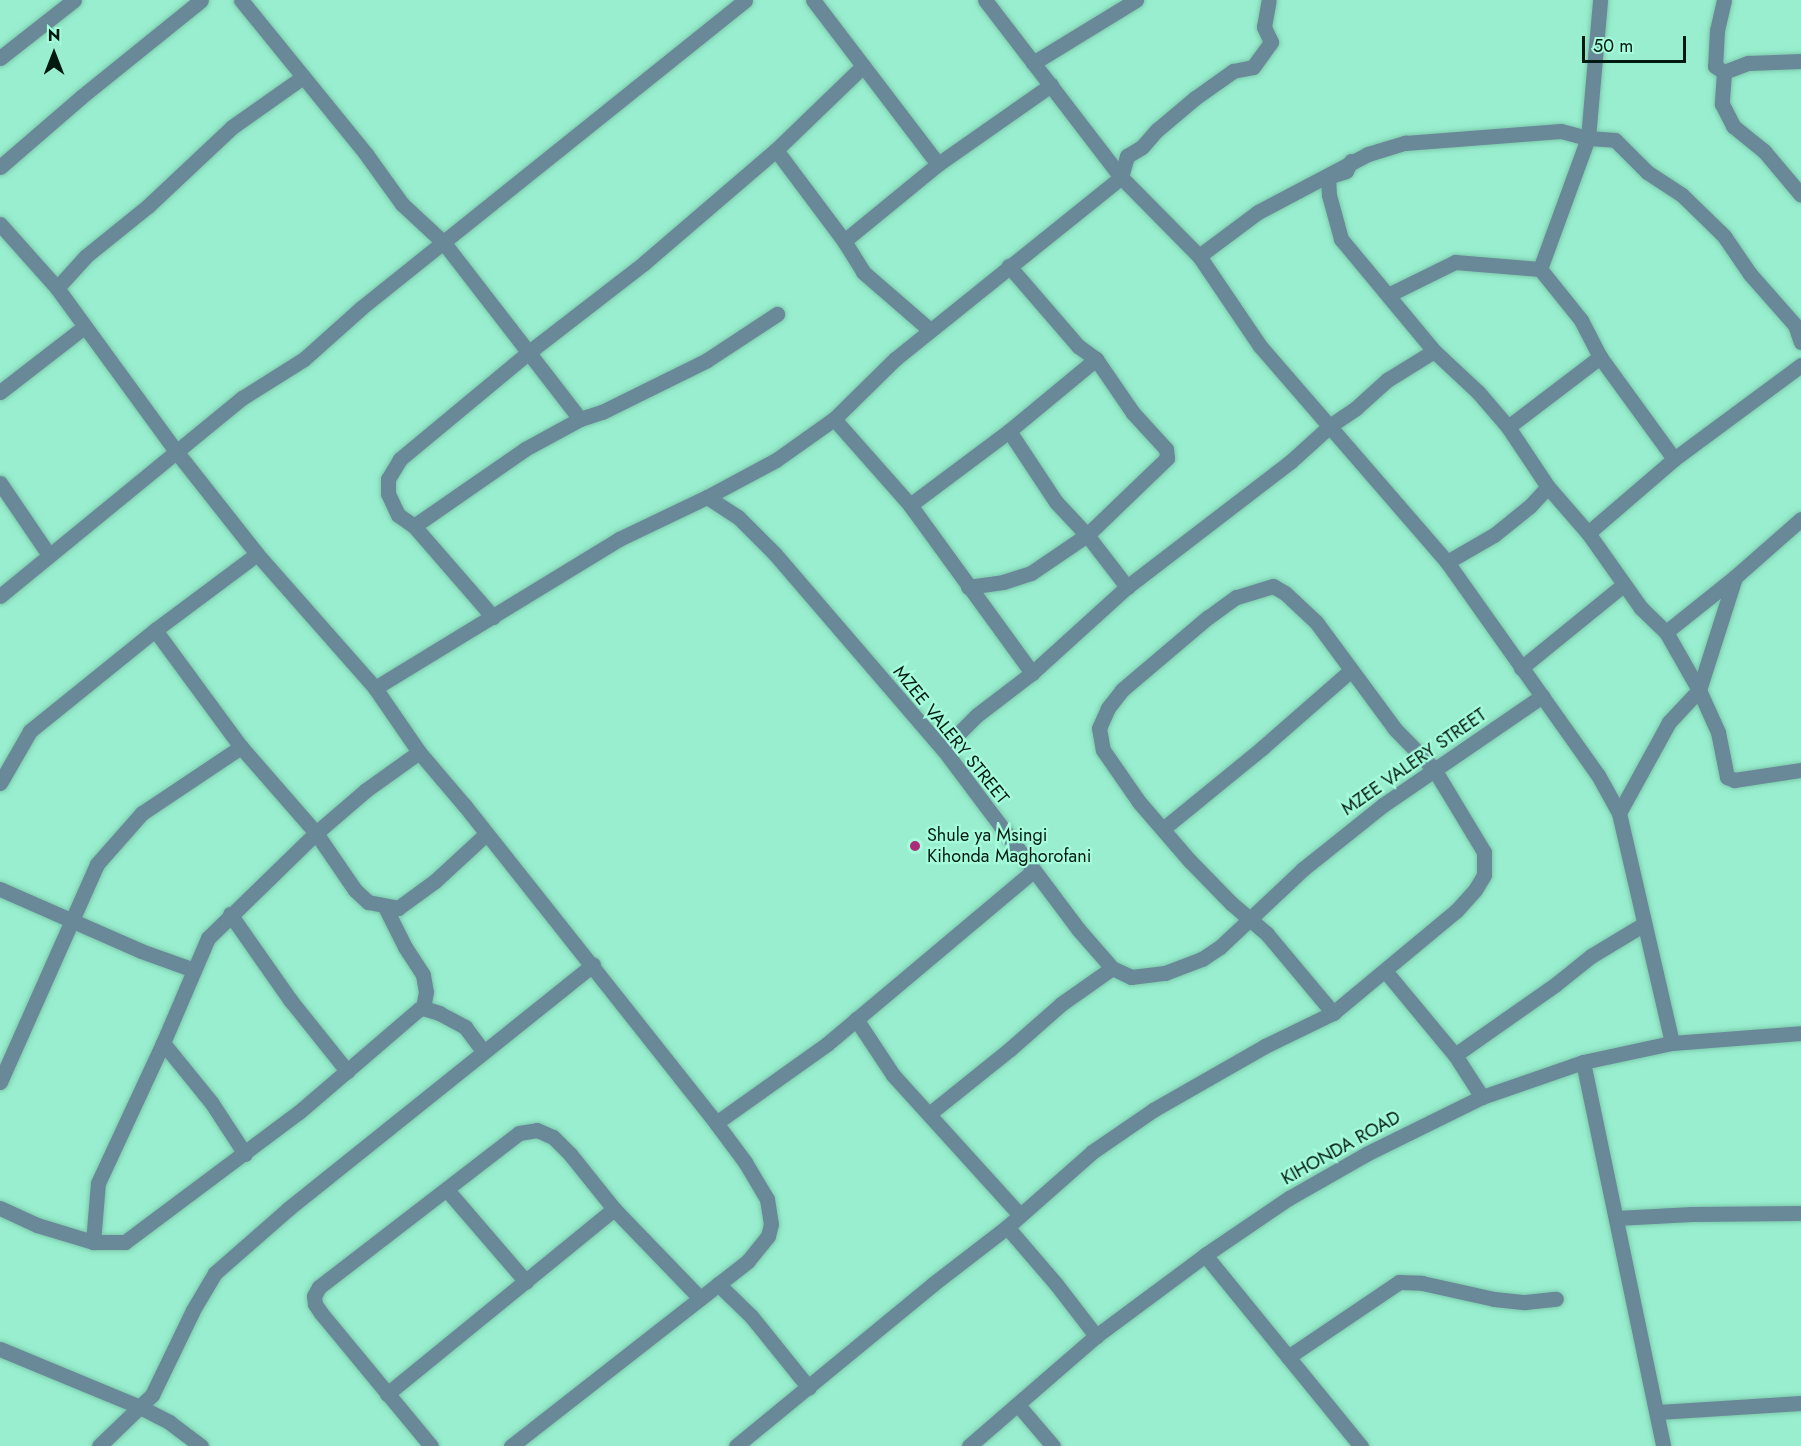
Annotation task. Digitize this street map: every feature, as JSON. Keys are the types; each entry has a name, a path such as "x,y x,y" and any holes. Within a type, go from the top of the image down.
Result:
{"street":[{"path":"0,58 74,0"},
{"path":"0,167 81,97 201,0"},
{"path":"241,0 366,154 402,204 444,243 580,419"},
{"path":"0,596 111,506 175,450 242,398 304,359 361,308 745,0"},
{"path":"813,0 939,164"},
{"path":"985,0 1121,177 1199,256 1260,346 1331,425 1447,562 1598,775 1619,813 1672,1043"},
{"path":"1033,63 1136,0"},
{"path":"375,688 619,539 707,497 776,460 834,419 895,359 1121,177 1127,156 1142,147 1157,130 1195,98 1233,71 1253,67 1264,56 1271,42 1264,27 1269,0"},
{"path":"1540,269 1588,138 1600,0"},
{"path":"1724,0 1717,30 1714,66 1724,72"},
{"path":"1724,72 1748,63 1801,61"},
{"path":"493,617 414,526 398,515 388,494 388,479 400,459 529,352 644,263 776,150 863,66"},
{"path":"1724,72 1722,104 1733,126 1764,151 1801,195"},
{"path":"57,288 86,256 148,206 232,127 303,77"},
{"path":"844,241 939,164 1051,85"},
{"path":"1199,256 1258,212 1351,161 1405,143 1561,131 1588,138 1615,140 1647,172 1682,195 1724,236 1750,274 1795,325 1801,342"},
{"path":"776,150 844,241 863,272 930,330"},
{"path":"1351,161 1346,171 1328,177 1329,195 1341,239 1434,351 1478,392 1509,427 1548,487 1588,533 1623,585 1641,608 1666,632 1699,690 1718,732 1727,777 1734,780 1801,770"},
{"path":"3,234 57,288 175,450 257,554 375,688 419,752 546,911 593,965 716,1122 745,1162 767,1199 771,1224 768,1236 748,1261 511,1446"},
{"path":"1388,295 1455,262 1540,269 1581,320 1600,357 1674,459"},
{"path":"968,587 1003,582 1031,573 1087,535 1167,458 1166,448 1133,413 1096,359 1078,346 1009,266"},
{"path":"414,526 525,449 580,419 602,412 707,360 777,314"},
{"path":"0,392 25,375 84,327"},
{"path":"943,749 977,715 1032,673 1127,586 1290,462 1387,380 1434,351"},
{"path":"1509,427 1600,357"},
{"path":"909,505 1009,431 1096,359"},
{"path":"1588,533 1674,459 1801,365"},
{"path":"834,419 909,505 1032,673"},
{"path":"1009,431 1056,502 1087,535 1127,586"},
{"path":"0,483 49,555"},
{"path":"1447,562 1494,535 1530,506 1548,487"},
{"name":"MZEE VALERY STREET","path":"707,497 738,517 775,554 943,749 1033,871 1112,968 1131,977 1150,976 1202,959 1220,947 1249,917 1335,841 1434,769 1542,696"},
{"path":"1666,632 1735,577 1801,519"},
{"path":"0,783 30,731 155,630 257,554"},
{"path":"1619,813 1669,722 1699,690 1735,577"},
{"path":"1521,668 1623,585"},
{"path":"736,1446 1006,1227 1092,1152 1153,1110 1264,1046 1333,1012 1386,972 1456,911 1484,875 1484,852 1434,769 1395,729 1316,621 1286,593 1273,586 1236,597 1173,646 1122,690 1108,708 1099,728 1103,750 1139,802 1191,861 1286,955 1333,1012"},
{"path":"155,630 241,747 316,833 355,890 368,902 398,908 415,897 486,834"},
{"path":"1164,828 1262,748 1351,670"},
{"path":"0,1082 97,864 142,813 241,747"},
{"path":"93,1242 98,1183 163,1043 208,938 230,914 316,833 366,790 419,752"},
{"path":"716,1122 827,1044 1033,871"},
{"path":"0,889 141,951 194,970"},
{"path":"0,1208 37,1225 93,1242 125,1242 245,1154 423,1008 426,992 423,975 405,947 385,907"},
{"path":"230,914 291,1001 347,1071"},
{"path":"1455,1055 1556,984 1591,956 1644,924"},
{"path":"99,1446 152,1395 193,1310 215,1273 288,1209 593,965"},
{"path":"929,1114 1010,1049 1060,1004 1112,968"},
{"path":"1386,972 1455,1055 1482,1097"},
{"path":"423,1008 465,1027 483,1052"},
{"path":"856,1018 893,1075 1020,1215"},
{"name":"KIHONDA ROAD","path":"969,1446 1018,1406 1095,1336 1205,1255 1289,1198 1366,1155 1482,1097 1582,1062 1672,1043 1801,1033"},
{"path":"163,1043 211,1102 245,1154"},
{"path":"1582,1062 1658,1412 1663,1446"},
{"path":"431,1446 321,1313 315,1304 314,1296 319,1287 519,1133 537,1130 553,1137 615,1209 700,1298"},
{"path":"447,1190 525,1282"},
{"path":"387,1394 615,1209"},
{"path":"1616,1218 1801,1213"},
{"path":"1006,1227 1056,1284 1095,1336"},
{"path":"1205,1255 1361,1446"},
{"path":"1288,1357 1399,1282 1422,1283 1494,1299 1525,1302 1556,1299"},
{"path":"718,1284 751,1316 808,1388"},
{"path":"0,1349 140,1407 169,1422 201,1446"},
{"path":"1658,1412 1741,1404 1801,1403"},
{"path":"1018,1406 1053,1446"}],"place":[{"name":"Shule ya Msingi Kihonda Maghorofani","path":"915,846"}]}
